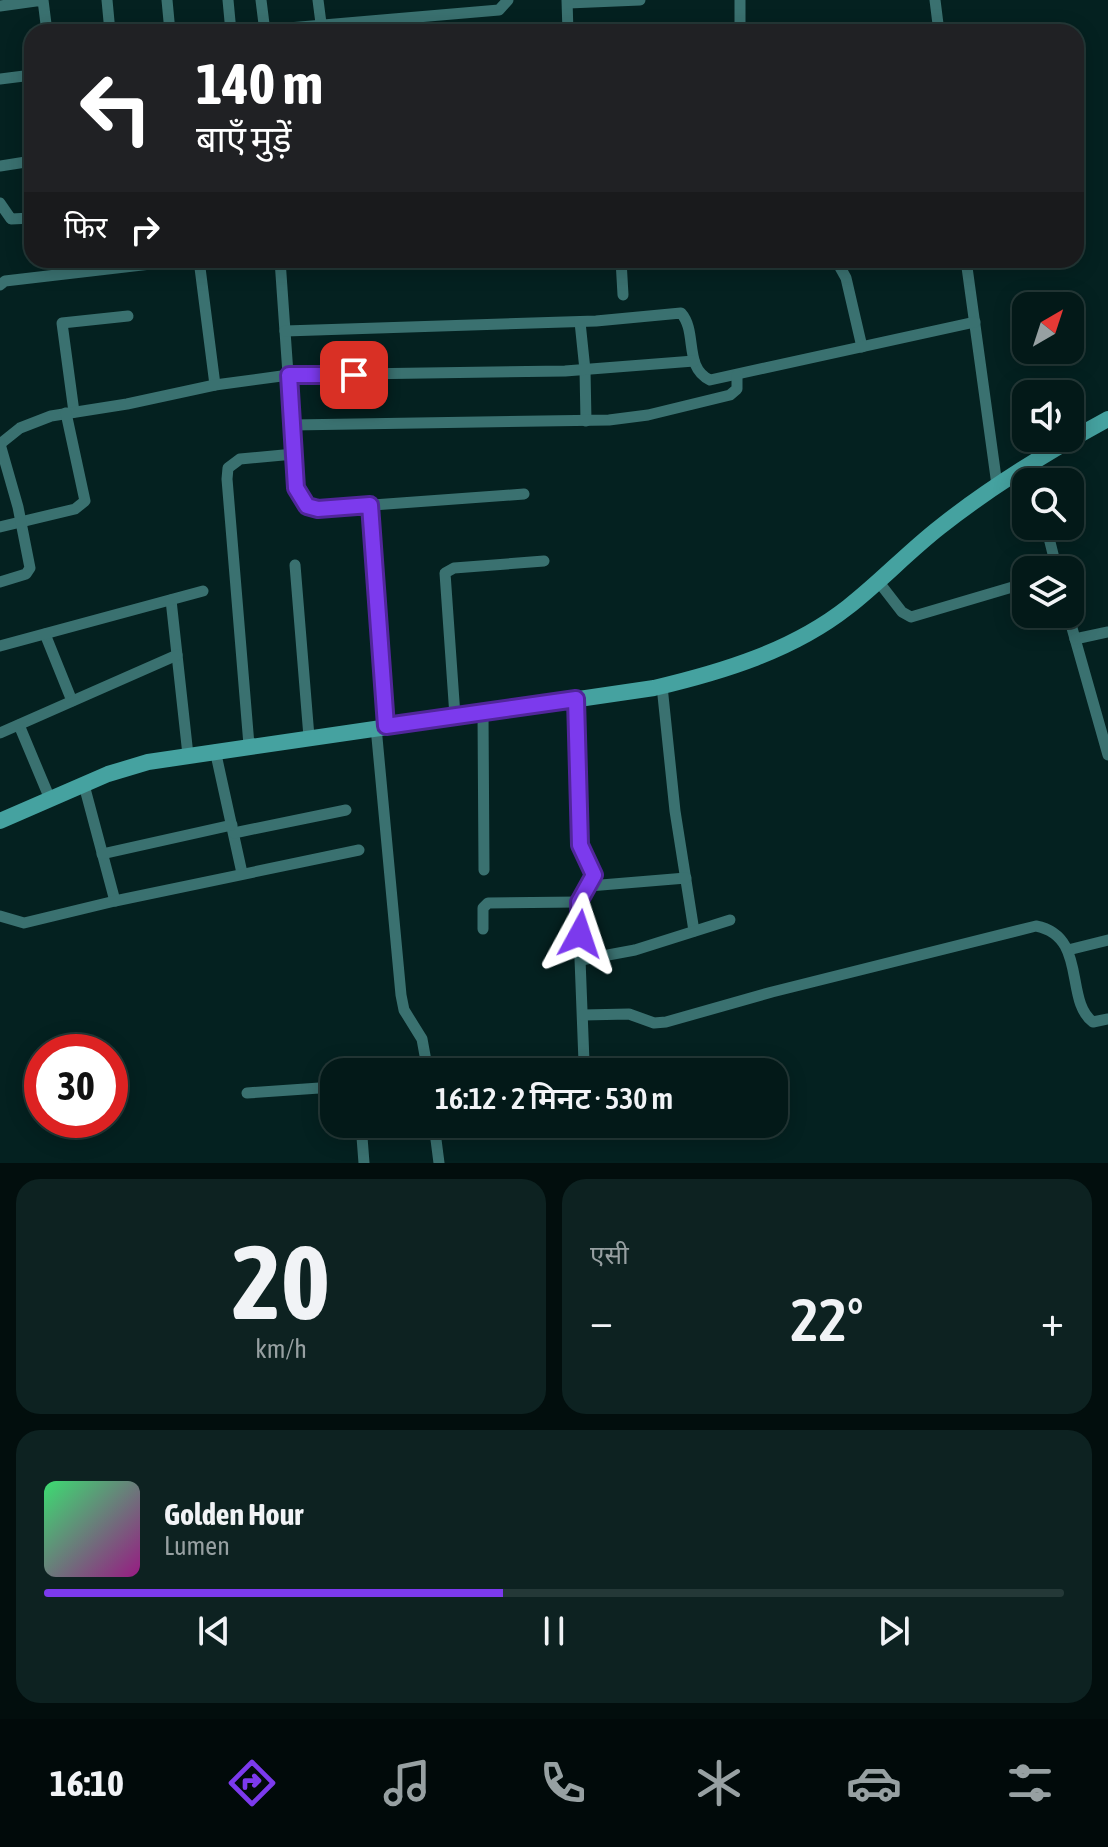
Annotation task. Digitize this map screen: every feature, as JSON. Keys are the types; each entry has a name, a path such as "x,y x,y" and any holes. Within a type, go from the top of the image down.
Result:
{"street":[{"path":"0,6 43,0 46,24"},
{"path":"107,0 109,24"},
{"path":"167,0 169,24"},
{"path":"228,0 230,24"},
{"path":"261,0 264,24"},
{"path":"318,0 321,24"},
{"path":"361,24 499,10 508,0"},
{"path":"568,24 568,2 640,0"},
{"path":"740,0 740,24"},
{"path":"935,0 938,24"},
{"path":"0,79 24,76"},
{"path":"0,166 24,162"},
{"path":"0,203 11,219 24,218"},
{"path":"0,285 5,281 116,268"},
{"path":"200,268 215,385"},
{"path":"280,268 296,488 307,506 318,509 524,494"},
{"path":"621,268 623,295"},
{"path":"840,268 846,278 862,347"},
{"path":"967,268 997,485"},
{"path":"285,331 580,322 681,313 687,320 699,373 710,380 975,322"},
{"path":"0,527 75,509 85,501 70,413 62,323 128,316"},
{"path":"580,322 586,421"},
{"path":"0,582 29,572 21,521 0,444 31,422 215,385 289,375 585,370 694,361"},
{"path":"292,425 586,421 648,415 730,395 737,389 737,375"},
{"path":"0,821 148,762 662,686 733,668 780,647 847,608 937,529 997,485 1030,462 1108,419"},
{"path":"249,745 228,468 240,459 294,454"},
{"path":"1030,462 1032,468"},
{"path":"370,505 381,727 401,995 404,1010 422,1039 425,1058"},
{"path":"455,716 445,573 454,568 544,561"},
{"path":"295,565 309,737"},
{"path":"878,581 902,612 911,617 1012,587"},
{"path":"0,646 203,591"},
{"path":"171,600 188,755"},
{"path":"1072,628 1104,725 1108,755"},
{"path":"1075,639 1108,632"},
{"path":"45,634 72,701"},
{"path":"0,733 177,655"},
{"path":"662,686 675,811 694,931"},
{"path":"576,699 580,845 594,871 579,902 584,1058"},
{"path":"483,712 484,870"},
{"path":"19,725 50,799"},
{"path":"215,750 242,873"},
{"path":"84,785 115,901"},
{"path":"102,854 346,810"},
{"path":"0,916 24,923 242,873 359,850"},
{"path":"589,886 686,878"},
{"path":"483,929 483,908 488,903 579,902"},
{"path":"581,960 635,950 730,920"},
{"path":"583,1015 629,1014 654,1023 666,1022 772,992 1036,926 1053,932 1068,950 1085,1014 1093,1022 1108,1019"},
{"path":"1068,950 1108,940"},
{"path":"247,1093 320,1088"},
{"path":"362,1138 364,1163"},
{"path":"436,1138 439,1163"}],"route":[{"path":"354,375 289,375 296,488 307,506 318,509 370,505 386,726 576,699 580,845 594,871 593,880 579,902 580,934"}]}
